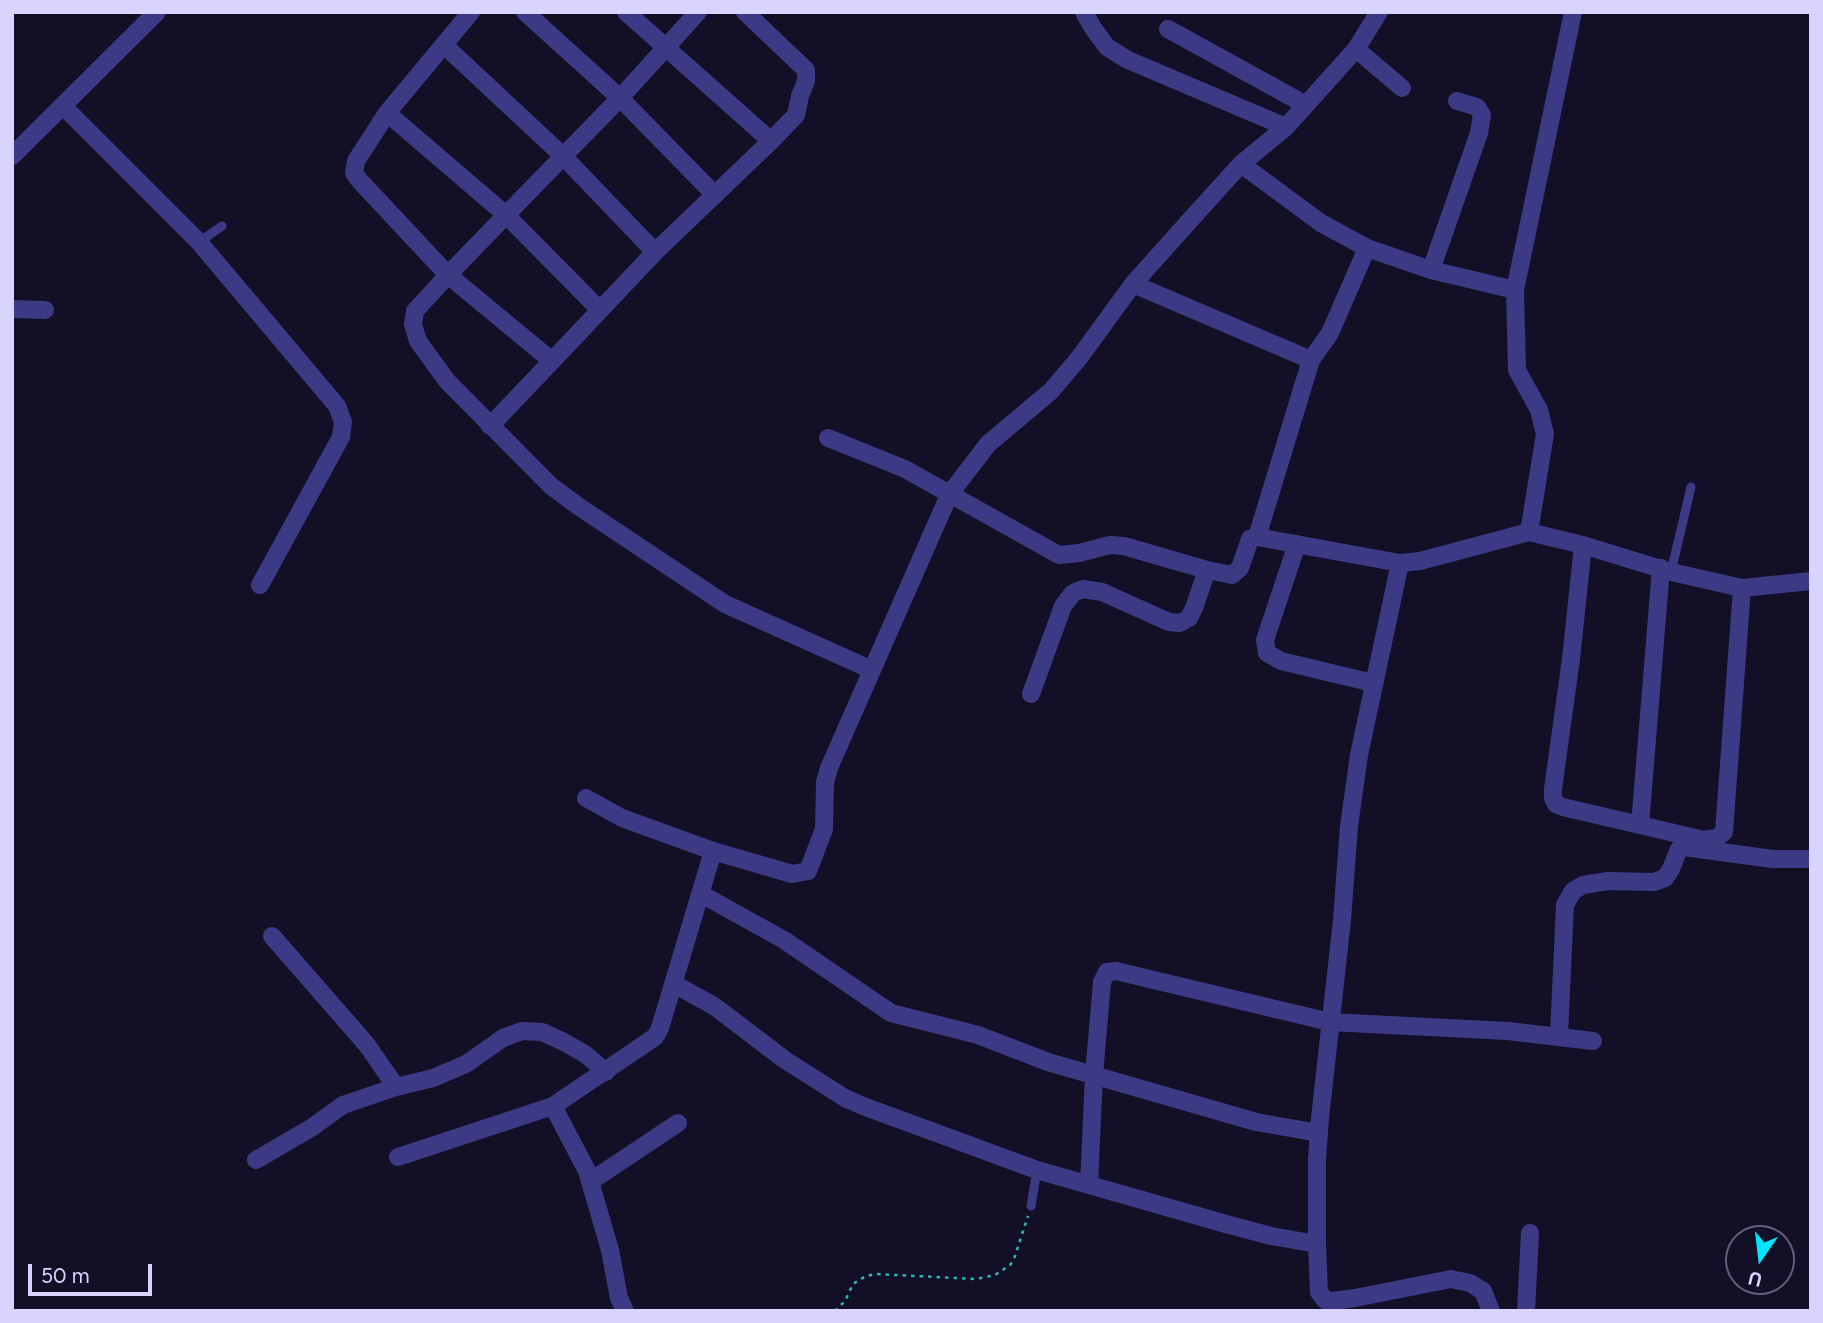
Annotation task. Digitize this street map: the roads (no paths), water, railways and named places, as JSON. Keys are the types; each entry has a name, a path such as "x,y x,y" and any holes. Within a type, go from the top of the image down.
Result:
{"street":[{"path":"12,156 157,12"},
{"path":"471,12 387,113 356,161 354,173 448,275 552,361"},
{"path":"525,12 620,98 715,195"},
{"path":"626,12 771,141"},
{"path":"698,12 620,98 415,311 415,333 447,381 551,486 725,604 872,670"},
{"path":"491,426 655,253 796,115 806,81 806,70 745,12"},
{"path":"1084,12 1107,47 1128,60 1286,127"},
{"path":"586,798 622,818 713,851 792,874 808,871 824,829 825,782 829,768 949,495 988,444 1051,391 1079,358 1133,284 1241,164 1286,127 1356,49 1379,12"},
{"path":"1529,531 1545,434 1539,410 1517,370 1515,290 1573,12"},
{"path":"1168,29 1306,105"},
{"path":"444,45 563,156 655,253"},
{"path":"1356,49 1402,88"},
{"path":"1430,270 1479,133 1482,115 1477,107 1457,101"},
{"path":"63,106 199,242 337,406 343,422 341,437 260,585"},
{"path":"387,113 506,215 600,310"},
{"path":"1241,164 1321,223 1367,248 1430,270 1515,290"},
{"path":"1256,537 1311,360 1331,333 1367,248"},
{"path":"1133,284 1311,360"},
{"path":"12,309 45,310"},
{"path":"828,438 905,468 1059,555 1124,545 1226,575 1236,572 1250,539 1256,537 1400,563 1420,561 1529,531 1742,589 1811,581"},
{"path":"1297,544 1265,640 1267,653 1281,661 1373,684"},
{"path":"1583,545 1553,798 1556,804 1563,807 1704,840 1717,838 1724,832 1742,589"},
{"path":"1400,563 1359,755 1351,814 1319,1133 1319,1292 1325,1300 1334,1301 1451,1279 1470,1283 1483,1291 1491,1311"},
{"path":"1031,694 1063,606 1073,593 1083,589 1102,592 1169,622 1180,623 1189,618 1208,570"},
{"path":"1640,825 1666,570"},
{"path":"1559,1035 1565,905 1573,891 1583,885 1608,881 1654,882 1665,878 1679,849 1684,847 1773,859 1811,859"},
{"path":"398,1157 553,1106 644,1046 658,1033 713,851"},
{"path":"701,894 784,940 891,1013 978,1035 1048,1062 1256,1122 1319,1133"},
{"path":"272,936 368,1045 396,1087"},
{"path":"1089,1185 1094,1075 1102,982 1107,972 1116,971 1330,1022 1559,1035 1593,1041"},
{"path":"674,984 714,1006 785,1060 845,1098 1037,1170 1238,1227 1317,1244"},
{"path":"256,1160 311,1128 343,1105 433,1078 467,1064 503,1038 522,1031 542,1032 564,1042 585,1054 606,1072"},
{"path":"553,1106 578,1150 591,1181 613,1263 619,1298 625,1311"},
{"path":"591,1181 678,1123"},
{"path":"1526,1311 1530,1233"}],"lane":[{"path":"199,242 222,226"},
{"path":"1666,570 1691,487"},
{"path":"1031,1206 1037,1170"}]}
